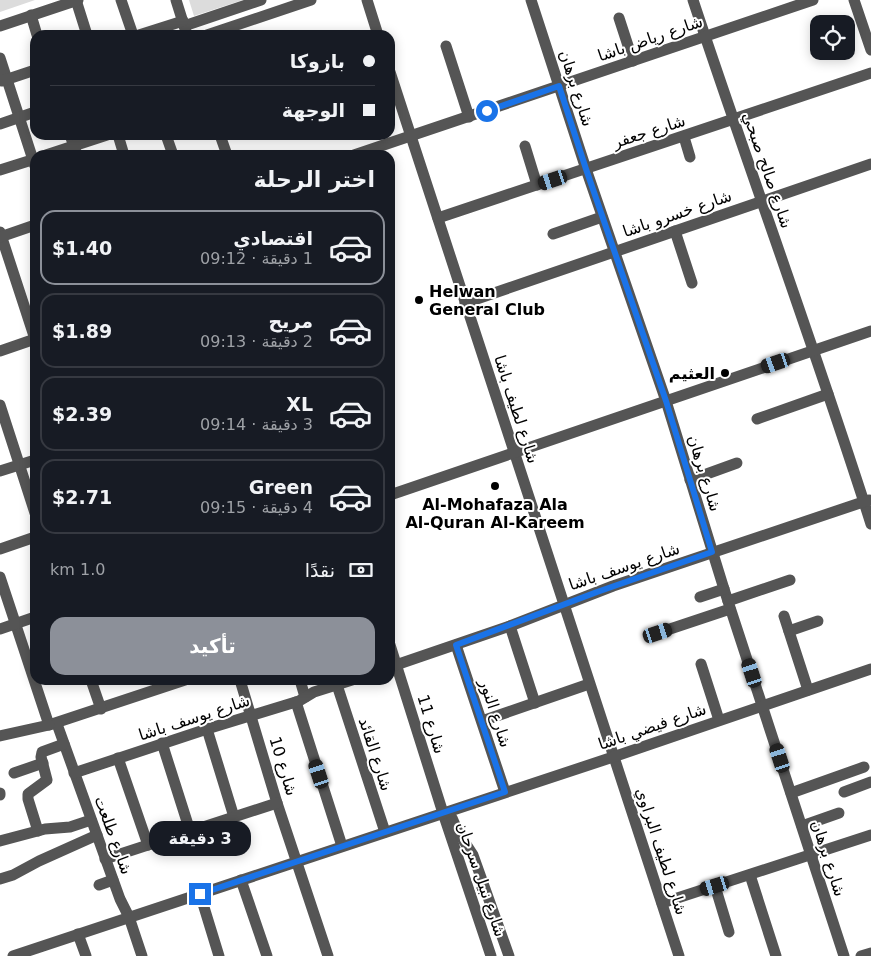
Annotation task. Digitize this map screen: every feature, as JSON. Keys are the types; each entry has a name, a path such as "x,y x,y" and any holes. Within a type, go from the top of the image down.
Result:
{"street":[{"path":"0,26 77,0 86,30"},
{"path":"121,0 131,30"},
{"path":"176,0 185,27"},
{"path":"168,30 185,27 261,0"},
{"path":"222,30 311,0"},
{"path":"367,0 376,30"},
{"name":"شارع برهان","path":"531,0 602,217 666,401 712,552 844,956"},
{"name":"شارع صالح صبحي","path":"693,0 813,351 867,500 871,524"},
{"name":"شارع رياض باشا","path":"369,150 813,0"},
{"path":"854,0 871,50"},
{"path":"31,15 36,30"},
{"path":"619,18 633,62"},
{"path":"446,46 469,117"},
{"path":"0,58 4,81 30,150"},
{"path":"4,81 30,72"},
{"name":"شارع جعفر","path":"438,218 871,73"},
{"name":"شارع لطيف باشا","path":"395,87 543,537 613,757"},
{"path":"0,124 30,114"},
{"path":"684,137 690,157"},
{"path":"60,150 90,140"},
{"path":"525,146 537,185"},
{"path":"0,170 30,162"},
{"name":"شارع خسرو باشا","path":"465,303 871,164"},
{"path":"553,234 602,217"},
{"path":"30,226 0,235 30,324"},
{"path":"675,230 692,283"},
{"path":"395,493 871,331"},
{"path":"0,351 30,341"},
{"path":"757,419 828,394"},
{"path":"0,405 30,498"},
{"path":"0,471 30,462"},
{"path":"690,480 737,463"},
{"name":"شارع يوسف باشا","path":"395,665 510,626 564,604 712,552 867,500"},
{"path":"0,549 30,539"},
{"name":"شارع طلعت","path":"0,577 30,664"},
{"path":"658,633 790,580"},
{"path":"700,597 724,589"},
{"path":"784,616 808,690"},
{"path":"0,629 30,619"},
{"path":"789,631 818,621"},
{"path":"510,626 536,703"},
{"name":"شارع النور","path":"456,645 505,792"},
{"path":"701,664 719,720"},
{"name":"شارع فيضي باشا","path":"13,956 613,757 871,669"},
{"name":"شارع 11","path":"395,672 446,812"},
{"path":"482,721 589,684"},
{"name":"شارع طلعت","path":"38,685 53,725 64,744 120,899 130,917 142,956"},
{"path":"93,685 101,708"},
{"path":"0,736 53,725 101,708 152,685"},
{"name":"شارع 10","path":"242,685 277,802 328,956"},
{"path":"300,685 300,700 342,846"},
{"name":"شارع يوسف باشا","path":"74,772 207,728 300,700 314,692 337,685"},
{"name":"شارع القائد","path":"337,685 384,832"},
{"path":"207,728 234,817"},
{"path":"38,831 28,796 30,792 47,780 41,755 43,750 64,744"},
{"path":"162,744 190,831"},
{"name":"شارع لطيف البراوي","path":"613,757 679,956"},
{"path":"118,758 148,845"},
{"path":"14,773 43,763"},
{"path":"791,793 864,768"},
{"path":"844,792 871,782"},
{"path":"105,859 277,802"},
{"name":"شارع نبيل سرحان","path":"446,812 491,956"},
{"name":"شارع نبيل سرحان","path":"446,812 473,855 510,956"},
{"path":"802,826 839,814"},
{"path":"0,841 51,828 70,827 91,820"},
{"path":"0,879 13,875 97,835"},
{"path":"662,903 871,835"},
{"path":"750,875 776,956"},
{"path":"99,885 113,880"},
{"path":"241,880 267,956"},
{"path":"715,886 729,932"},
{"path":"200,894 218,956"},
{"path":"78,934 86,956"},
{"path":"861,956 871,953"}],"shaded area":[{"path":"0,0 35,0 0,12"},
{"path":"189,0 243,0 194,16"}],"place":[{"name":"Helwan General Club","path":"419,300"},
{"name":"العثيم","path":"725,373"},
{"name":"Al-Mohafaza Ala Al-Quran Al-Kareem","path":"495,486"}],"route":[{"path":"200,894 505,792 456,645 597,592 712,552 666,401 559,86 487,111"}]}
